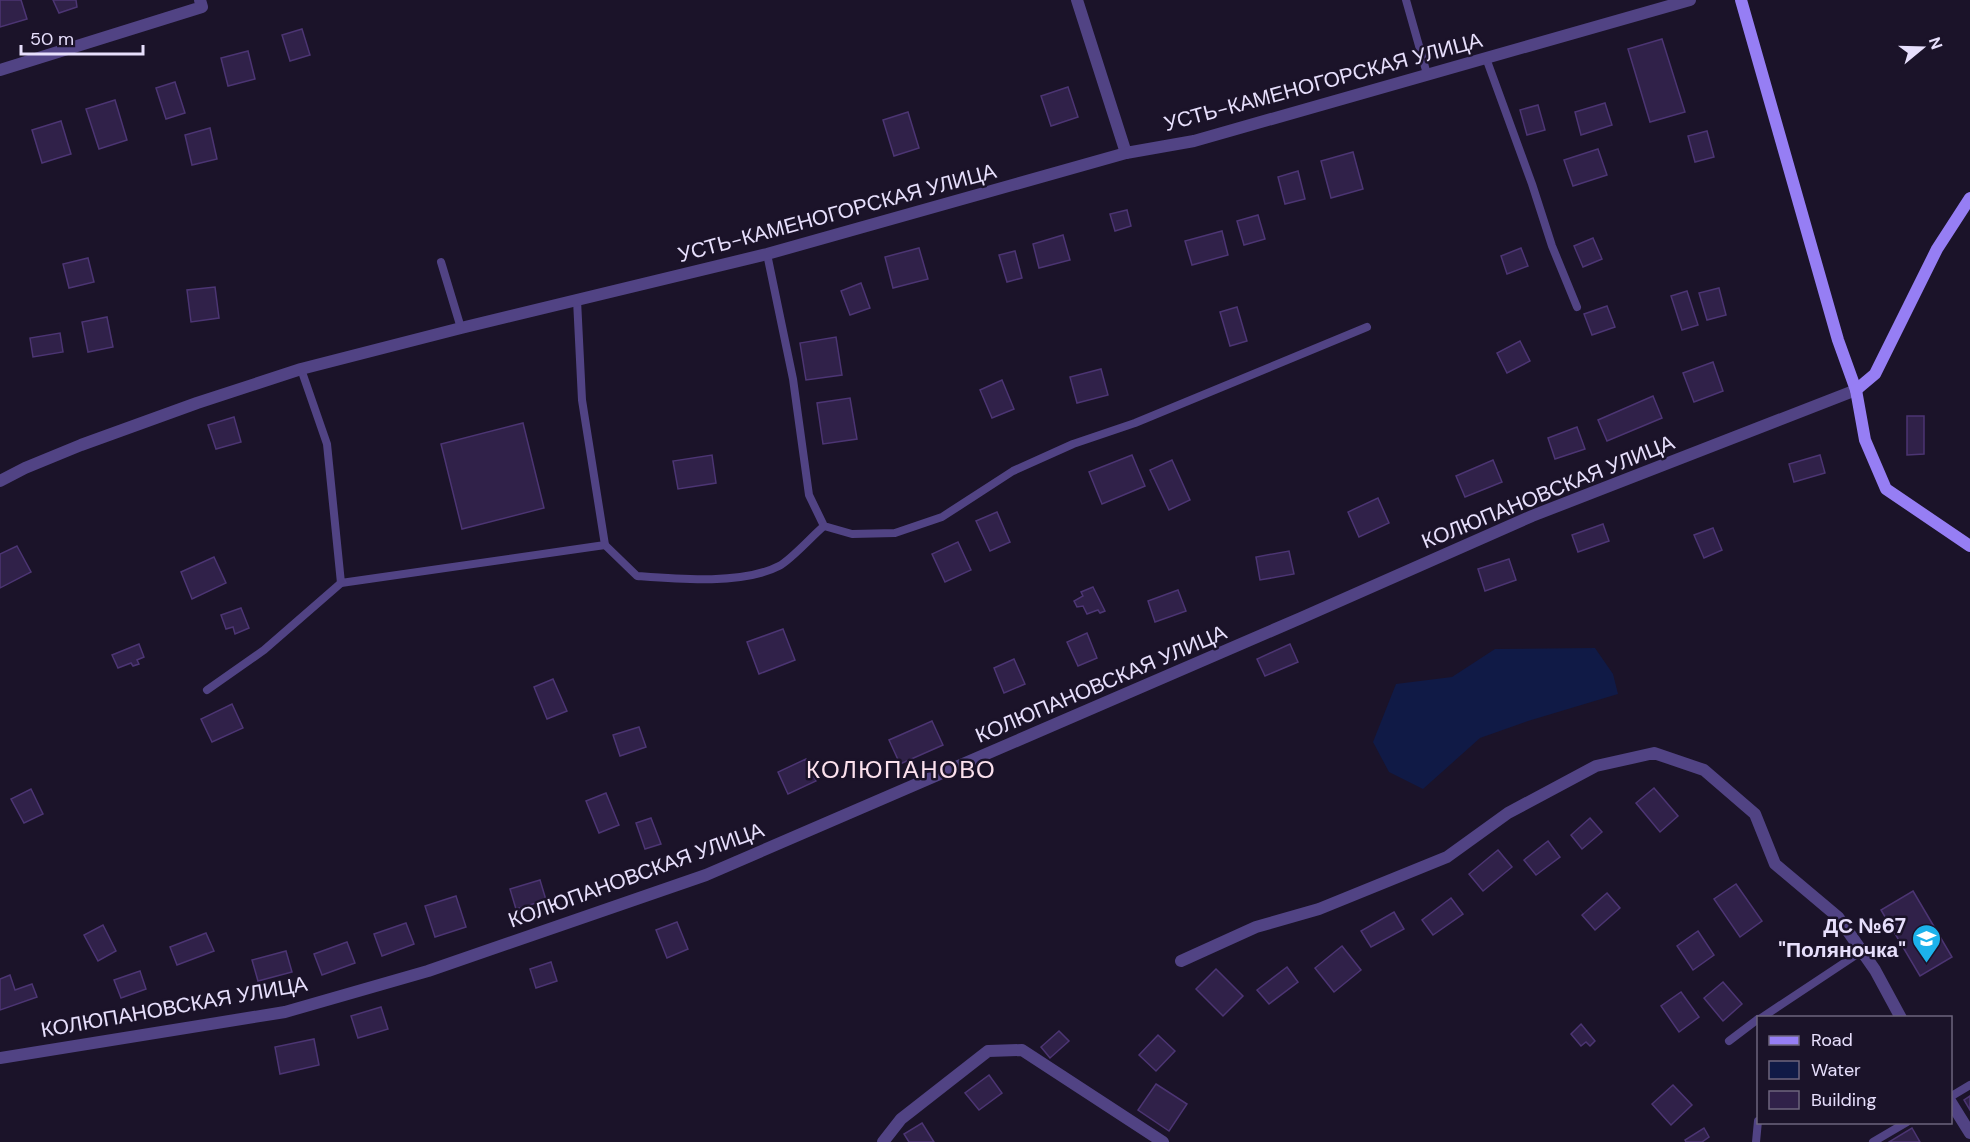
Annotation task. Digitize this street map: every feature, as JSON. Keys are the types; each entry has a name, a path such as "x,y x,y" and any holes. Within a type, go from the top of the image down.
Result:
{"street":[{"path":"1077,0 1126,153"},
{"name":"УСТЬ-КАМЕНОГОРСКАЯ УЛИЦА","path":"0,481 81,445 197,403 301,369 767,254 1126,153 1194,141 1690,0"},
{"path":"1741,0 1838,340 1856,390 1865,440 1886,489 1970,546"},
{"path":"0,70 201,3"},
{"path":"1856,390 1875,374 1937,249 1970,198"},
{"name":"КОЛЮПАНОВСКАЯ УЛИЦА","path":"0,1058 285,1012 429,971 706,875 1279,628 1532,516 1856,390"},
{"path":"1181,961 1256,927 1319,909 1447,857 1508,813 1596,766 1654,753 1704,770 1755,814 1775,864 1838,917 1875,970 1900,1016"},
{"path":"883,1142 901,1119 987,1051 1022,1050 1163,1142"},
{"path":"1952,1102 1970,1133"}],"lane":[{"path":"1406,0 1427,74"},
{"path":"1486,58 1528,172 1552,246 1577,307"},
{"path":"767,254 793,379 809,495 824,526 852,534 894,533 942,517 1013,471 1073,444 1135,423 1367,327"},
{"path":"441,262 460,328"},
{"path":"577,300 582,400 605,545 637,576 674,579 740,578 780,566 824,526"},
{"path":"301,369 327,444 341,583"},
{"path":"207,690 264,650 341,583 605,545"},
{"path":"1763,1016 1862,951"},
{"path":"1729,1041 1757,1020"},
{"path":"1952,1098 1970,1085"},
{"path":"1756,1142 1758,1124"},
{"path":"1873,1142 1903,1124"}],"water":[{"path":"1595,648 1613,674 1618,694 1480,738 1423,789 1389,772 1373,742 1396,684 1452,677 1495,649"}],"building":[{"path":"0,0 21,0 27,19 0,27"},
{"path":"53,0 76,0 77,7 59,13"},
{"path":"302,29 310,55 290,61 282,35"},
{"path":"1662,39 1685,112 1650,122 1628,49"},
{"path":"248,51 255,79 228,86 221,58"},
{"path":"175,82 185,113 166,119 156,88"},
{"path":"1068,87 1078,117 1051,126 1041,96"},
{"path":"115,100 127,140 99,149 86,109"},
{"path":"1605,103 1612,125 1581,135 1575,112"},
{"path":"1538,105 1545,130 1527,135 1520,110"},
{"path":"908,112 919,148 894,156 883,120"},
{"path":"61,121 71,154 42,163 32,130"},
{"path":"210,128 217,159 192,165 185,135"},
{"path":"1707,131 1714,157 1695,162 1688,136"},
{"path":"1598,149 1607,175 1573,186 1564,160"},
{"path":"1353,152 1363,189 1331,198 1321,161"},
{"path":"1298,171 1305,199 1285,204 1278,177"},
{"path":"1127,210 1131,226 1115,231 1110,214"},
{"path":"1258,215 1265,239 1244,245 1237,221"},
{"path":"1222,231 1228,255 1192,265 1185,241"},
{"path":"1063,235 1070,260 1039,268 1033,244"},
{"path":"1593,238 1602,259 1583,267 1574,246"},
{"path":"919,248 928,279 893,288 885,257"},
{"path":"1521,248 1528,266 1507,274 1501,256"},
{"path":"1015,251 1022,278 1007,282 999,255"},
{"path":"88,258 94,282 69,288 63,264"},
{"path":"861,283 870,308 850,315 841,291"},
{"path":"215,287 219,318 191,322 187,290"},
{"path":"1719,288 1726,315 1707,320 1699,293"},
{"path":"1687,291 1698,325 1682,330 1671,296"},
{"path":"1607,306 1615,327 1592,335 1584,314"},
{"path":"1237,307 1247,341 1230,346 1220,312"},
{"path":"107,317 113,347 88,352 82,322"},
{"path":"60,333 63,352 33,357 30,338"},
{"path":"836,337 842,375 806,380 800,343"},
{"path":"1520,341 1530,361 1507,373 1497,353"},
{"path":"1713,362 1723,391 1694,402 1683,373"},
{"path":"1101,369 1108,395 1077,403 1070,377"},
{"path":"1002,380 1014,409 992,418 980,390"},
{"path":"1653,396 1662,418 1607,441 1598,420"},
{"path":"850,398 857,439 823,444 817,403"},
{"path":"1907,416 1924,416 1924,454 1907,455"},
{"path":"234,417 241,442 216,449 208,425"},
{"path":"523,423 544,508 462,529 441,444"},
{"path":"1577,427 1585,449 1555,459 1548,438"},
{"path":"712,455 716,483 678,489 673,461"},
{"path":"1132,455 1145,486 1102,504 1089,472"},
{"path":"1820,455 1825,473 1794,482 1789,464"},
{"path":"1172,460 1190,500 1169,510 1150,470"},
{"path":"1493,460 1502,482 1465,497 1456,476"},
{"path":"1378,498 1389,523 1359,537 1348,512"},
{"path":"997,512 1010,542 990,551 976,521"},
{"path":"1603,524 1609,541 1578,552 1572,535"},
{"path":"1713,528 1722,550 1704,558 1694,535"},
{"path":"958,542 971,570 945,582 932,554"},
{"path":"17,546 31,572 0,588 0,554"},
{"path":"1289,551 1294,574 1260,580 1256,557"},
{"path":"214,557 226,583 192,599 181,572"},
{"path":"1509,559 1516,580 1485,591 1478,569"},
{"path":"1093,587 1105,611 1100,613 1098,610 1087,614 1083,606 1077,607 1074,601 1083,596 1081,592"},
{"path":"1178,590 1186,611 1155,622 1148,601"},
{"path":"241,608 249,628 235,634 233,627 226,629 221,615"},
{"path":"783,629 795,660 759,674 747,642"},
{"path":"1087,633 1097,658 1078,666 1067,642"},
{"path":"139,644 144,657 137,660 139,664 133,666 131,663 118,668 112,655"},
{"path":"1290,644 1298,662 1265,676 1257,659"},
{"path":"1014,659 1025,684 1004,693 994,668"},
{"path":"553,679 567,711 547,719 534,687"},
{"path":"232,704 243,728 212,742 201,719"},
{"path":"932,721 943,745 900,764 889,740"},
{"path":"639,727 646,747 620,756 613,735"},
{"path":"806,759 816,781 788,794 778,772"},
{"path":"1654,788 1678,816 1660,832 1636,803"},
{"path":"31,789 43,814 24,823 11,799"},
{"path":"606,793 619,825 599,833 586,801"},
{"path":"651,818 661,844 645,849 636,823"},
{"path":"1590,818 1602,832 1582,849 1571,835"},
{"path":"1548,841 1560,857 1536,875 1524,860"},
{"path":"1498,850 1512,867 1483,891 1469,874"},
{"path":"540,880 546,900 516,909 510,889"},
{"path":"1736,884 1762,921 1740,937 1714,899"},
{"path":"1913,891 1952,957 1920,976 1881,910"},
{"path":"1607,893 1620,908 1595,930 1582,915"},
{"path":"456,896 466,927 435,937 425,906"},
{"path":"1451,898 1463,914 1433,935 1422,920"},
{"path":"1394,912 1404,929 1371,947 1361,931"},
{"path":"677,922 688,949 667,958 656,930"},
{"path":"406,923 414,944 382,956 374,934"},
{"path":"103,925 116,951 98,961 84,935"},
{"path":"1698,931 1714,955 1693,970 1677,946"},
{"path":"206,933 214,951 177,965 170,947"},
{"path":"347,942 355,963 322,975 314,954"},
{"path":"1342,946 1361,970 1334,992 1315,968"},
{"path":"286,951 292,972 258,981 252,960"},
{"path":"551,962 557,981 536,988 530,969"},
{"path":"1287,967 1298,982 1269,1004 1257,990"},
{"path":"1216,969 1243,996 1223,1016 1196,989"},
{"path":"140,971 146,989 121,998 114,980"},
{"path":"10,975 15,990 32,984 37,997 0,1010 0,979"},
{"path":"1723,982 1742,1004 1723,1021 1704,998"},
{"path":"1681,992 1699,1017 1679,1032 1661,1006"},
{"path":"381,1007 388,1029 358,1038 351,1016"},
{"path":"1581,1024 1595,1041 1590,1046 1586,1042 1581,1046 1571,1034"},
{"path":"1059,1031 1069,1041 1050,1058 1041,1047"},
{"path":"1158,1035 1175,1051 1156,1071 1139,1055"},
{"path":"314,1039 319,1065 280,1074 275,1047"},
{"path":"989,1075 1002,1093 979,1110 965,1093"},
{"path":"1156,1084 1187,1104 1169,1131 1138,1110"},
{"path":"1673,1085 1692,1105 1671,1125 1652,1104"},
{"path":"1970,1096 1970,1110 1964,1100"},
{"path":"922,1123 934,1142 909,1142 904,1134"},
{"path":"1704,1128 1709,1137 1702,1142 1686,1142 1685,1140"},
{"path":"1912,1128 1920,1142 1889,1142"}],"place":[{"name":"ДС №67 \"Поляночка\"","path":"1927,964"}],"district":[{"name":"КОЛЮПАНОВО","path":"901,769"}]}
